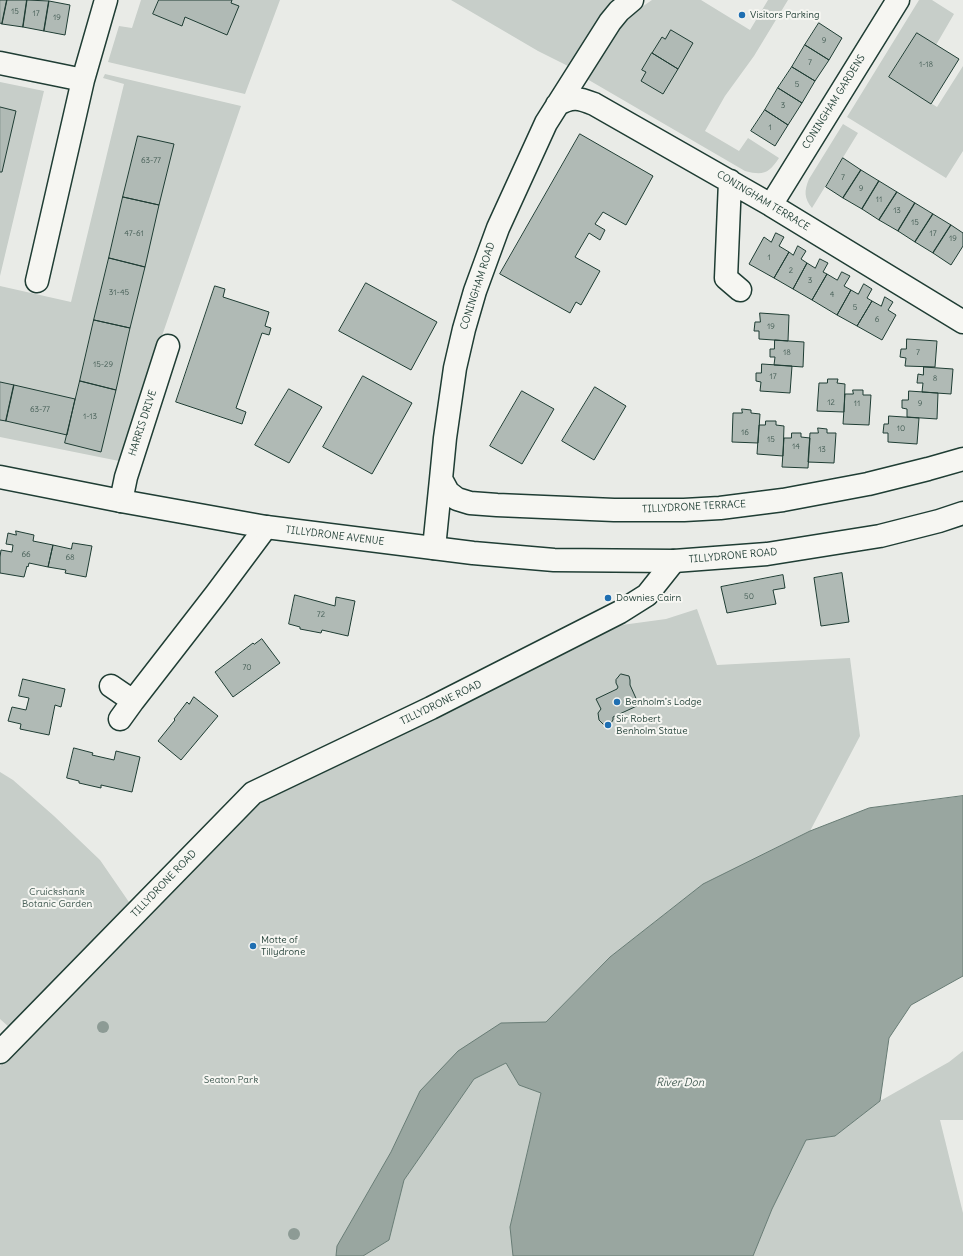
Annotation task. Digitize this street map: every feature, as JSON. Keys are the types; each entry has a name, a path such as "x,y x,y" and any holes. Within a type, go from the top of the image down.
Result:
{"street":[{"path":"36,281 83,80 106,0"},
{"name":"CONINGHAM ROAD","path":"434,548 445,485 445,438 455,368 475,291 498,228 546,123 610,22 619,11 632,0"},
{"name":"CONINGHAM GARDENS","path":"770,205 898,0"},
{"path":"0,63 83,80"},
{"name":"CONINGHAM TERRACE","path":"558,105 566,100 575,99 594,104 730,181 963,322"},
{"path":"730,181 726,278 740,290"},
{"name":"HARRIS DRIVE","path":"121,501 126,477 168,346"},
{"name":"TILLYDRONE TERRACE","path":"445,485 457,499 470,503 614,510 684,510 720,508 783,500 876,482 963,459"},
{"name":"TILLYDRONE AVENUE","path":"0,477 121,501 266,527 473,554 554,560 674,561"},
{"name":"TILLYDRONE ROAD","path":"0,1052 253,793 432,708 620,612 648,595 674,561 767,554 819,547 880,536 939,521 963,513"},
{"path":"120,720 266,527"},
{"path":"111,686 133,701"}],"green space":[{"path":"141,0 280,0 245,94 108,62 119,26 132,28"},
{"path":"451,0 616,0 570,67 538,51"},
{"path":"652,0 701,0 750,30 768,0 788,0 754,56 725,96 705,131 739,151 748,138 779,158 769,170 761,173 745,171 587,79 623,25"},
{"path":"919,0 932,0 954,14 936,45 917,33 889,77 937,107 963,66 963,151 946,178 847,117"},
{"path":"105,74 241,106 119,461 0,437 0,286 71,302 124,84 103,78"},
{"path":"0,82 44,91 0,276"},
{"path":"843,124 858,133 812,208 806,198 807,183"},
{"name":"Seaton Park","path":"697,609 717,665 850,658 860,736 810,831 703,884 610,957 546,1022 501,1023 420,1091 391,1152 337,1246 336,1256 0,1256 0,1066 259,803 607,627 666,619"},
{"name":"Cruickshank Botanic Garden","path":"0,772 13,780 54,816 100,860 131,905 10,1028 0,1019"},
{"path":"963,1051 963,1120 940,1120 963,1213 963,1256 753,1256 772,1209 806,1140 835,1136 880,1101 949,1062"},
{"path":"506,1063 519,1085 541,1093 510,1227 513,1256 363,1256 389,1240 404,1180 474,1079"}],"water":[{"name":"River Don","path":"963,796 963,976 911,1005 889,1038 880,1101 835,1136 806,1140 772,1209 753,1256 513,1256 510,1227 541,1093 519,1085 506,1063 474,1079 404,1180 389,1240 363,1256 336,1256 337,1246 391,1152 420,1091 458,1051 501,1023 546,1022 610,957 703,884 810,831 869,808"}],"building":[{"path":"0,0 7,0 2,24 0,23"},
{"path":"7,0 27,0 23,27 2,24"},
{"path":"27,0 49,1 44,31 23,27"},
{"path":"159,0 232,0 231,3 239,6 227,35 185,17 182,26 153,14"},
{"path":"49,1 70,5 65,35 44,31"},
{"path":"819,23 842,38 829,60 805,45"},
{"path":"671,30 693,43 678,69 652,53 662,37 665,39"},
{"path":"917,33 959,59 931,104 889,77"},
{"path":"805,45 829,60 815,81 792,67"},
{"path":"652,53 678,69 663,94 641,81 646,72 642,70"},
{"path":"792,67 815,81 802,103 778,88"},
{"path":"778,88 802,103 788,125 765,110"},
{"path":"0,107 16,111 2,172 0,172"},
{"path":"765,110 788,125 775,146 751,131"},
{"path":"580,134 653,176 626,225 603,212 595,224 605,230 600,240 589,233 575,257 600,271 581,305 576,302 570,313 500,274"},
{"path":"138,136 174,144 159,205 123,197"},
{"path":"843,158 861,170 843,198 826,187"},
{"path":"861,170 879,181 862,209 843,198"},
{"path":"879,181 897,192 879,220 862,209"},
{"path":"897,192 915,203 898,231 879,220"},
{"path":"123,197 159,205 145,267 109,258"},
{"path":"915,203 933,214 915,242 898,231"},
{"path":"933,214 951,225 933,253 915,242"},
{"path":"951,225 963,233 963,246 951,265 933,253"},
{"path":"776,233 784,237 779,246 789,252 774,278 749,264 764,237 771,242"},
{"path":"798,246 806,251 801,259 807,263 793,289 774,278 789,252 793,255"},
{"path":"109,258 145,267 130,328 94,320"},
{"path":"820,259 828,263 823,272 827,274 812,300 793,289 807,263 815,268"},
{"path":"842,272 850,276 844,286 851,290 837,315 812,300 827,274 837,280"},
{"path":"366,283 437,322 411,370 339,331"},
{"path":"864,284 872,289 867,298 872,301 857,326 837,315 851,290 858,294"},
{"path":"215,286 225,289 223,297 269,312 265,326 271,328 269,335 262,333 236,408 246,412 242,424 176,402"},
{"path":"885,297 893,302 888,310 896,315 882,340 857,326 872,301 881,306"},
{"path":"760,313 789,315 788,341 759,339 759,331 754,331 755,322 760,322"},
{"path":"94,320 130,328 116,390 80,381"},
{"path":"907,339 937,341 935,367 905,366 906,358 900,357 901,349 906,349"},
{"path":"775,340 804,342 803,367 774,365 775,357 770,357 770,349 774,349"},
{"path":"762,364 792,366 790,393 760,391 761,382 756,381 756,373 761,373"},
{"path":"924,367 953,369 951,394 922,392 923,383 917,383 918,374 923,375"},
{"path":"363,376 412,403 372,474 323,447"},
{"path":"828,379 838,379 837,383 845,384 844,412 817,411 819,383 827,383"},
{"path":"80,381 116,390 101,452 65,443"},
{"path":"0,382 14,385 6,421 0,420"},
{"path":"14,385 75,399 67,435 6,421"},
{"path":"595,387 626,406 594,460 562,441"},
{"path":"289,389 322,407 289,463 255,445"},
{"path":"853,390 863,390 863,395 871,395 869,425 843,424 845,394 853,394"},
{"path":"522,391 554,409 522,464 490,446"},
{"path":"909,391 938,393 937,419 907,417 907,409 902,408 902,400 908,400"},
{"path":"742,409 751,410 751,413 760,414 758,443 732,442 733,413 742,413"},
{"path":"889,416 919,418 917,444 888,442 888,433 883,433 884,424 888,424"},
{"path":"766,421 776,421 776,425 784,426 783,456 757,454 759,425 765,425"},
{"path":"818,428 827,429 827,433 836,433 834,463 808,462 810,433 818,433"},
{"path":"792,433 801,433 801,437 810,438 808,468 782,467 784,438 791,438"},
{"path":"16,531 34,535 33,541 53,545 48,567 29,563 24,577 0,573 1,550 12,552 13,545 6,544 8,533 16,535"},
{"path":"73,543 92,546 86,577 65,573 66,570 48,567 53,545 71,549"},
{"path":"842,573 849,622 821,626 814,578"},
{"path":"783,575 785,588 773,590 776,604 727,613 721,587"},
{"path":"295,595 335,606 336,597 355,601 348,636 322,630 321,633 300,629 300,627 289,624"},
{"path":"262,639 280,663 233,697 215,672 253,643 254,644"},
{"name":"Benholm's Lodge","path":"621,674 629,676 630,685 639,705 613,717 611,723 604,725 599,720 598,713 601,709 596,699 617,689 618,687 616,680"},
{"path":"23,679 65,689 61,707 55,705 49,735 20,729 21,724 8,721 12,707 26,710 29,698 19,696"},
{"path":"194,697 218,716 181,760 158,741 187,702 189,704"},
{"path":"74,748 93,753 92,755 114,760 116,751 140,757 132,792 101,785 101,788 79,783 79,781 67,778"}],"place":[{"name":"Visitors Parking","path":"742,15"},
{"name":"Downies Cairn","path":"608,598"},
{"name":"Benholm's Lodge","path":"617,702"},
{"name":"Sir Robert Benholm Statue","path":"608,725"},
{"name":"Motte of Tillydrone","path":"253,946"}]}
